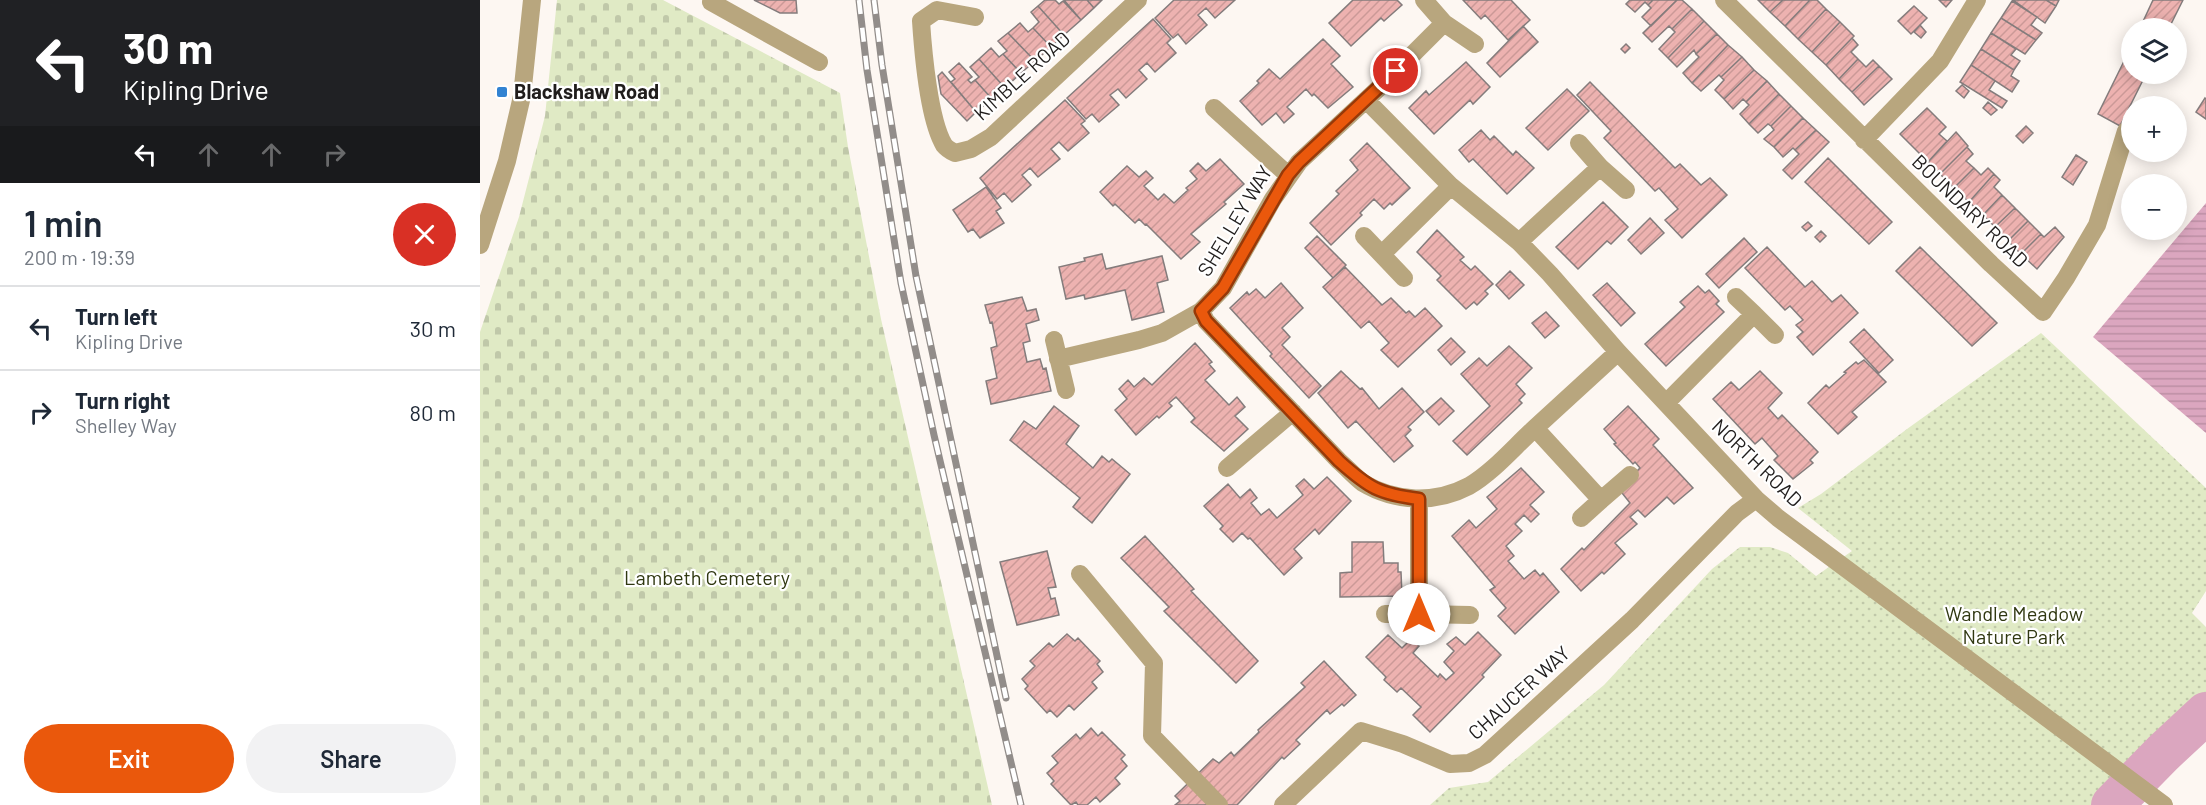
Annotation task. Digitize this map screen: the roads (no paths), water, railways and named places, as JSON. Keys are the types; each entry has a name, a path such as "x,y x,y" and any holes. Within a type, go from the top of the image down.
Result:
{"street":[{"path":"480,245 507,161 522,96 532,0"},
{"name":"KIMBLE ROAD","path":"975,17 938,10 921,21 929,90 939,134 946,148 955,153 971,149 991,137 1138,0"},
{"path":"1424,0 1444,22 1475,44"},
{"name":"BOUNDARY ROAD","path":"1724,0 1864,140 2043,312 2097,225 2121,147"},
{"path":"1864,140 1940,61 1977,0"},
{"path":"710,1 819,62"},
{"name":"SHELLEY WAY","path":"1058,359 1162,333 1201,311 1223,288 1288,175 1444,22"},
{"name":"NORTH ROAD","path":"1366,100 1451,186 1519,242 1756,499 1778,518 2159,801"},
{"path":"1214,108 1288,175"},
{"path":"1579,143 1600,167 1626,190"},
{"path":"1519,242 1600,167"},
{"path":"1382,254 1451,186"},
{"path":"1364,236 1404,278"},
{"path":"1736,297 1775,335"},
{"path":"1201,311 1206,321 1339,461 1362,482 1389,495 1419,499 1446,495 1468,486 1484,475 1618,352"},
{"path":"1666,403 1755,314"},
{"path":"1054,340 1066,390"},
{"path":"1227,468 1293,412"},
{"path":"1534,428 1600,500"},
{"path":"1581,518 1629,475"},
{"path":"1419,499 1419,614"},
{"name":"CHAUCER WAY","path":"1283,805 1361,731 1457,765 1469,763 1485,755 1632,620 1737,513 1756,499"},
{"path":"1080,574 1154,663 1152,736 1219,805"},
{"path":"1384,614 1470,615"}],"waterway":[{"path":"2112,805 2206,713"}],"railway":[{"path":"859,0 867,70 901,283 934,435 1021,805"},
{"path":"874,0 882,65 916,276 1006,698"}],"place":[{"name":"Blackshaw Road","path":"502,92"}],"park label":[{"name":"Lambeth Cemetery","path":"707,578"},
{"name":"Wandle Meadow Nature Park","path":"2014,626"}]}
